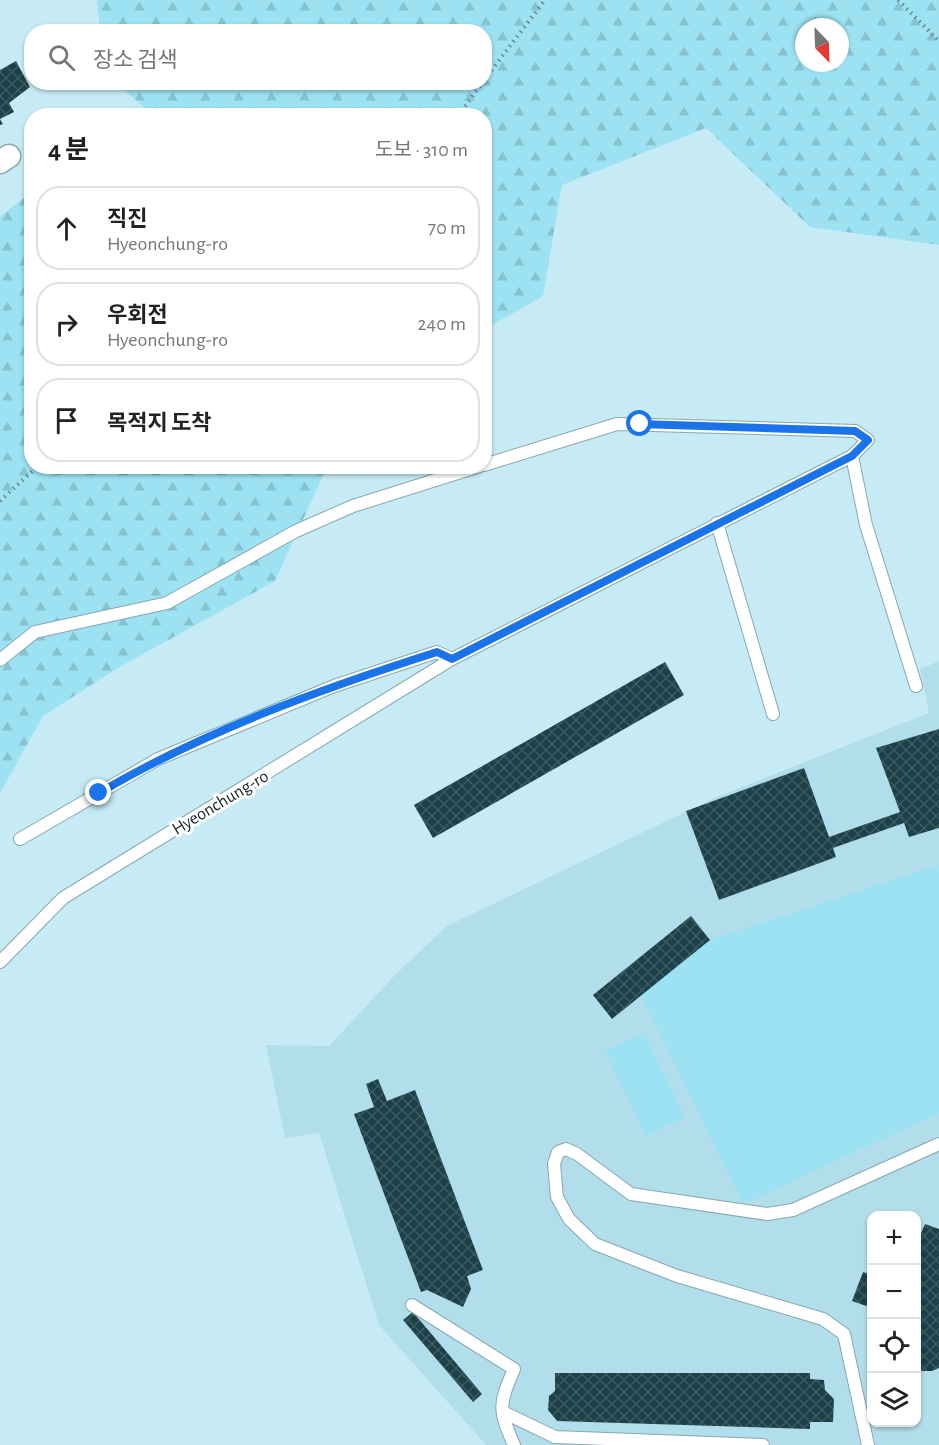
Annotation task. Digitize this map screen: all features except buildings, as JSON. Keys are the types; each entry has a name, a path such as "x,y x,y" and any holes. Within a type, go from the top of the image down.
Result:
{"lane":[{"path":"492,463 617,424 855,431 868,440 852,456 866,525 916,686"},
{"name":"Hyeonchung-ro","path":"0,962 63,898 452,659 852,456"},
{"path":"0,660 35,632 167,603 296,531 353,506 455,474"},
{"path":"717,523 773,714"},
{"path":"20,839 158,759 334,686 437,652 452,659"},
{"path":"868,1445 844,1334 823,1319 677,1276 596,1244 569,1219 557,1197 554,1164 558,1152 566,1149 577,1154 631,1194 767,1214 793,1210 939,1144"},
{"path":"412,1305 514,1369 501,1400 506,1426 514,1445"},
{"path":"503,1412 555,1437 763,1445"}],"path":[{"path":"492,70 545,0"},
{"path":"898,0 939,41"},
{"path":"464,108 477,90"},
{"path":"0,501 29,474"}],"shaded area":[{"path":"939,661 939,1445 486,1445 379,1325 319,1133 285,1138 266,1045 329,1046 396,974 447,926 719,796 929,713 920,669"}],"green space":[{"path":"97,0 939,0 939,245 810,227 706,128 562,185 543,296 492,325 492,108 144,108 125,90 492,90 492,24 99,24"},
{"path":"24,198 24,474 324,474 275,581 116,669 43,716 0,793 0,217"},
{"path":"939,865 939,1113 754,1199 742,1202 641,995 710,940"},
{"path":"644,1033 685,1117 646,1136 605,1051"}],"route":[{"path":"99,793 158,759 334,686 437,652 452,659 852,456 868,440 855,431 640,424"}]}
